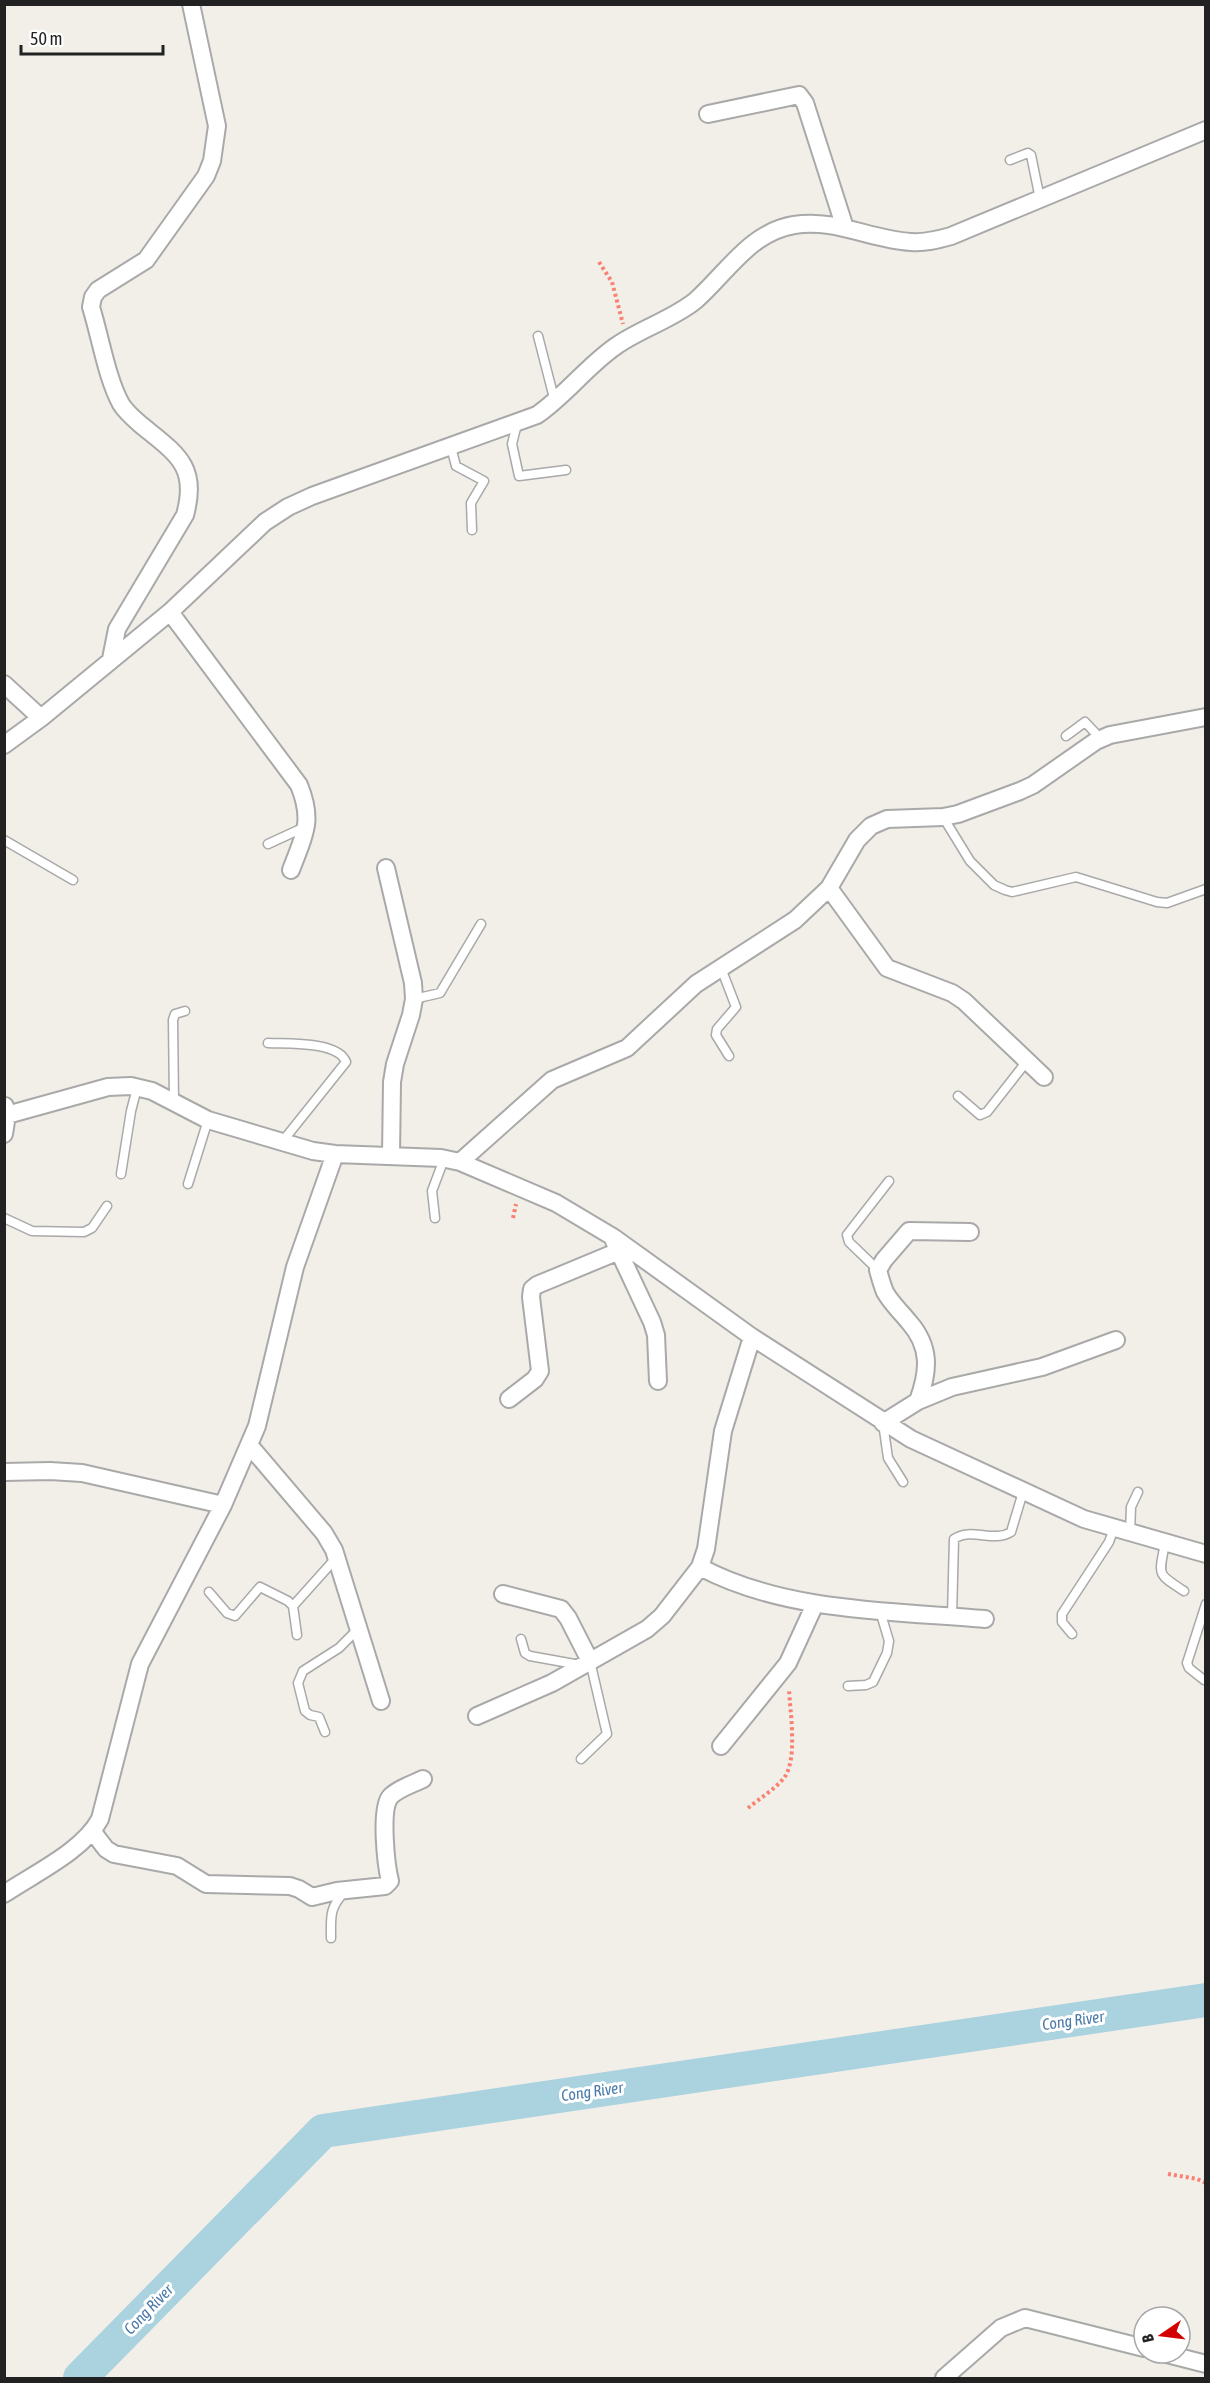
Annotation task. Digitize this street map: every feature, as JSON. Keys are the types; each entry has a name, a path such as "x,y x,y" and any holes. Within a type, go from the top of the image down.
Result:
{"street":[{"path":"111,659 113,639 117,629 185,515 190,497 184,464 174,452 131,416 117,395 91,307 93,297 98,290 146,260 206,176 212,161 216,143 216,110 191,4"},
{"path":"708,114 799,95 805,103 845,228"},
{"path":"4,745 41,718 170,612 265,522 288,507 312,496 537,415 555,403 606,353 694,301 750,246 770,233 792,225 815,223 909,242 930,242 951,236 1206,130"},
{"path":"170,612 299,784 307,803 307,826 291,870"},
{"path":"4,684 41,718"},
{"path":"452,1161 552,1080 627,1048 684,994 795,920 829,888 857,840 871,826 887,819 943,817 957,814 1033,785 1101,739 1125,730 1206,717"},
{"path":"386,868 414,999 392,1082 391,1156"},
{"path":"829,888 887,968 897,974 952,993 964,1001 1044,1077"},
{"path":"4,1134 6,1110 108,1087 138,1088 152,1091 208,1120 282,1142 335,1154 452,1161 556,1203 752,1337 911,1440 1084,1519 1206,1554"},
{"path":"4,1894 80,1843 93,1832 100,1818 140,1664 223,1505 250,1446 295,1267 335,1154"},
{"path":"918,1401 926,1379 927,1361 923,1344 915,1329 885,1292 878,1270 909,1231 970,1232"},
{"path":"616,1244 656,1335 658,1381"},
{"path":"509,1399 536,1379 540,1371 532,1289 616,1244"},
{"path":"477,1716 552,1683 647,1629 662,1616 700,1567 706,1549 723,1431 752,1337"},
{"path":"884,1423 918,1401 952,1387 1042,1367 1116,1341"},
{"path":"250,1446 324,1533 337,1557 381,1701"},
{"path":"4,1472 82,1473 223,1505"},
{"path":"700,1567 731,1581 815,1604 985,1619"},
{"path":"502,1594 561,1609 568,1618 587,1663"},
{"path":"721,1746 788,1663 815,1604"},
{"path":"93,1832 106,1849 114,1854 177,1866 206,1884 290,1886 312,1898 385,1886 390,1881 386,1867 386,1805 392,1795 423,1779"},
{"path":"944,2379 1001,2328 1025,2318 1132,2345"}],"lane":[{"path":"1010,160 1028,153 1031,155 1040,199"},
{"path":"538,336 555,403"},
{"path":"517,424 512,444 519,476 566,470"},
{"path":"451,447 456,466 484,481 471,503 472,530"},
{"path":"1066,736 1085,722 1101,739"},
{"path":"943,817 970,861 994,885 1012,892 1076,877 1167,903 1206,889"},
{"path":"268,844 307,826"},
{"path":"4,840 73,880"},
{"path":"414,999 440,993 481,924"},
{"path":"721,968 736,1007 717,1029 716,1035 729,1056"},
{"path":"174,1102 173,1020 174,1014 185,1011"},
{"path":"268,1043 331,1048 343,1055 346,1062 282,1142"},
{"path":"958,1096 980,1115 987,1112 1027,1061"},
{"path":"121,1174 131,1111 138,1088"},
{"path":"188,1184 208,1120"},
{"path":"435,1218 432,1191 452,1161"},
{"path":"878,1270 849,1242 847,1235 889,1181"},
{"path":"4,1218 32,1231 84,1232 92,1228 107,1206"},
{"path":"884,1423 888,1458 903,1482"},
{"path":"952,1616 954,1539 961,1534 998,1536 1011,1532 1023,1492"},
{"path":"1072,1634 1062,1622 1062,1614 1109,1542 1122,1530 1138,1492"},
{"path":"1165,1543 1160,1572 1163,1577 1184,1591"},
{"path":"293,1606 337,1557"},
{"path":"209,1592 227,1613 235,1616 260,1587 288,1601 293,1606 297,1635"},
{"path":"1204,1680 1189,1668 1187,1663 1206,1604"},
{"path":"848,1686 866,1685 873,1682 887,1653 889,1641 879,1610"},
{"path":"325,1732 318,1717 305,1711 298,1683 303,1671 339,1648 359,1628"},
{"path":"521,1639 525,1653 530,1656 587,1663 607,1734 580,1759"},
{"path":"331,1938 333,1904 345,1891"}],"path":[{"path":"599,262 612,282 627,339"},
{"path":"748,1808 784,1777 790,1762 792,1750 788,1663"},
{"path":"1168,2174 1197,2179 1206,2183"}],"waterway":[{"name":"Cong River","path":"80,2378 323,2131 1206,2000"}]}
